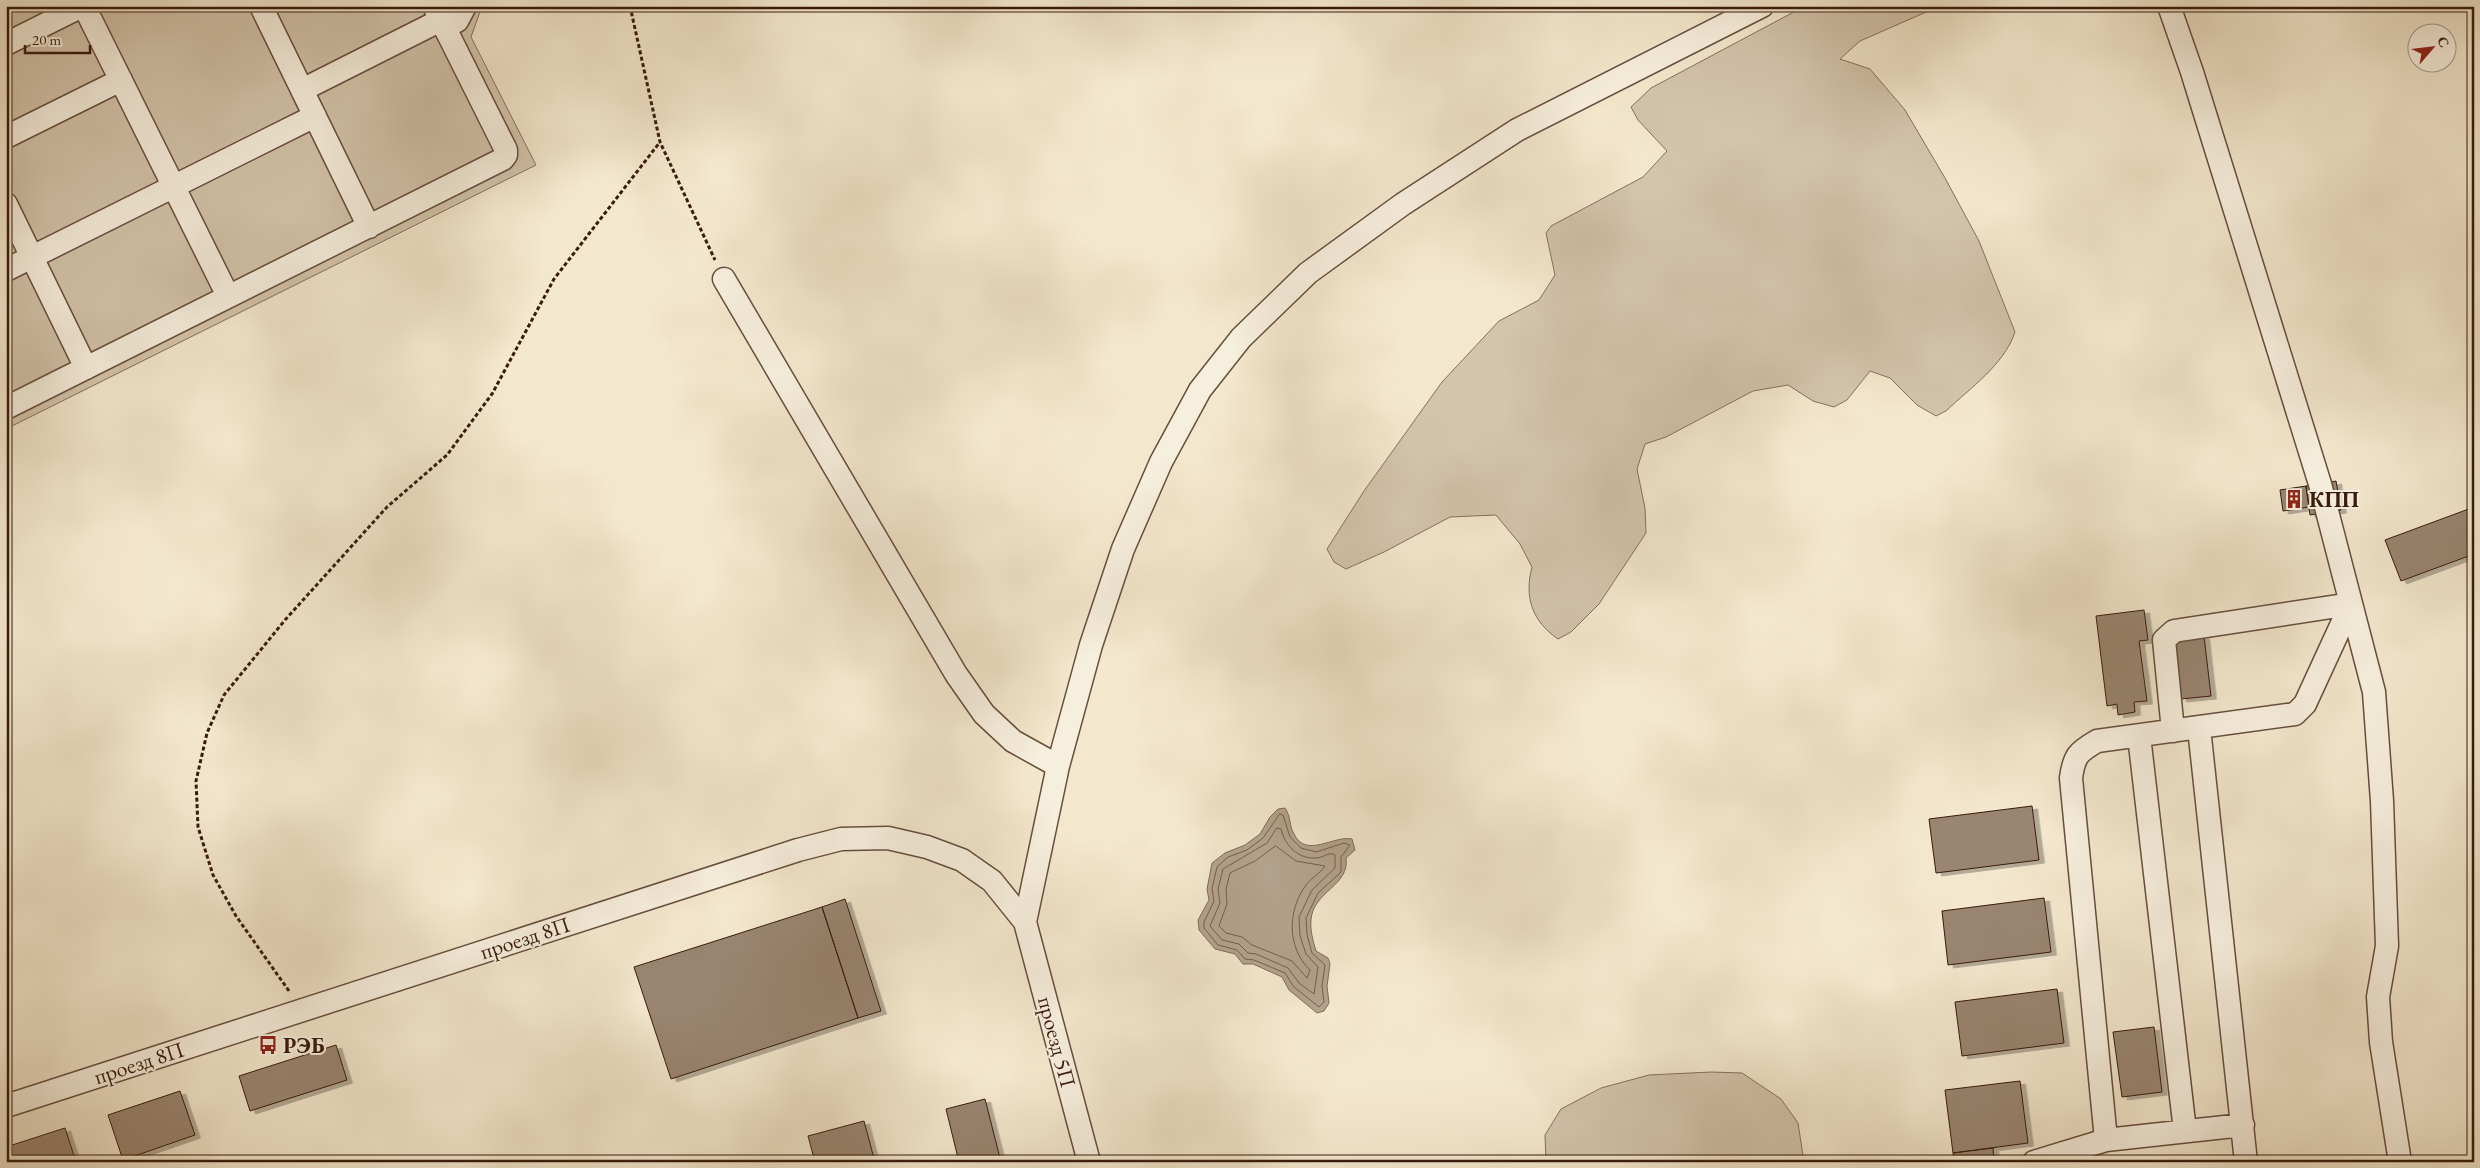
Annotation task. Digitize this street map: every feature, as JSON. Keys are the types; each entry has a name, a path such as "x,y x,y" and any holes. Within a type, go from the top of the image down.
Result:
{"street":[{"path":"6,44 83,6 228,296"},
{"path":"261,6 369,227"},
{"path":"302,90 440,18 457,21 465,6"},
{"path":"1025,922 1058,766 1090,645 1123,550 1161,462 1200,390 1241,338 1308,273 1403,204 1509,135 1762,6"},
{"path":"2169,6 2192,72 2320,484 2374,692 2382,800 2386,946 2379,1006 2381,1042 2400,1162"},
{"path":"6,408 503,159 506,155 506,150 440,18"},
{"path":"6,137 121,80"},
{"path":"6,270 315,116"},
{"path":"6,204 86,368"},
{"path":"724,279 956,674 984,714 1013,742 1058,766"},
{"path":"2106,1140 2070,778 2073,761 2083,749 2098,742 2295,714 2305,704 2351,604"},
{"path":"2173,731 2164,640 2174,631 2351,604"},
{"path":"2199,728 2246,1162"},
{"path":"2139,736 2185,1131"},
{"name":"проезд 8П","path":"6,1106 798,850 841,839 888,838 927,847 962,860 992,881 1025,922"},
{"name":"проезд 5П","path":"1025,922 1089,1162"},
{"path":"2034,1162 2106,1140 2243,1125"}],"path":[{"path":"630,6 660,142 724,279"},
{"path":"302,1010 236,916 213,875 198,827 196,790 196,780 207,733 224,694 285,620 387,507 448,455 492,394 554,279 660,142"}],"shaded area":[{"path":"6,6 482,6 471,37 536,165 6,429"},
{"path":"1805,6 1940,6 1860,41 1840,59 1870,69 1905,110 1979,241 2015,332 2010,344 1995,365 1946,411 1936,416 1917,405 1890,378 1870,371 1847,400 1834,407 1813,401 1788,385 1753,391 1666,437 1645,444 1637,469 1645,508 1646,533 1599,604 1571,632 1558,639 1542,624 1532,608 1529,588 1532,567 1520,544 1496,515 1450,517 1384,552 1346,569 1334,562 1327,549 1364,491 1442,382 1499,321 1539,300 1555,275 1546,233 1551,226 1643,177 1667,151 1638,120 1631,107 1651,88"},
{"path":"1711,1072 1742,1073 1781,1099 1798,1123 1804,1162 1546,1162 1545,1135 1561,1109 1601,1088 1649,1075"}],"water":[{"path":"1285,808 1292,831 1299,841 1313,846 1337,840 1352,839 1355,850 1346,858 1346,868 1342,875 1313,910 1311,928 1316,951 1328,958 1330,964 1327,986 1329,1003 1324,1011 1317,1013 1289,990 1282,977 1253,964 1243,964 1235,954 1215,949 1199,930 1198,920 1209,900 1207,889 1212,863 1225,853 1245,845 1260,834 1270,817 1278,809"}],"building":[{"path":"2336,481 2341,510 2310,515 2306,486"},
{"name":"КПП","path":"2306,486 2309,507 2283,511 2280,490"},
{"path":"2474,507 2474,554 2401,581 2385,540"},
{"path":"2144,610 2148,640 2139,641 2147,701 2134,702 2135,712 2118,715 2117,704 2107,706 2096,616"},
{"path":"2204,636 2211,696 2181,699 2174,639"},
{"path":"2032,806 2039,860 1936,873 1929,819"},
{"path":"2044,898 2051,952 1948,965 1942,911"},
{"path":"845,899 881,1011 858,1018 822,907"},
{"path":"822,907 858,1018 671,1079 634,967"},
{"path":"2057,989 2064,1043 1962,1056 1955,1002"},
{"path":"2154,1027 2162,1092 2122,1097 2113,1032"},
{"path":"336,1045 347,1080 250,1111 239,1076"},
{"path":"2020,1081 2028,1143 1953,1153 1945,1090"},
{"path":"180,1091 195,1135 123,1160 108,1115"},
{"path":"985,1099 1001,1162 959,1162 946,1109"},
{"path":"864,1121 875,1162 815,1162 808,1136"},
{"path":"65,1128 76,1162 6,1162 6,1147"},
{"path":"1993,1148 1994,1162 1954,1162 1953,1153"}],"place":[{"name":"КПП","path":"2294,499"},
{"name":"РЭБ","path":"268,1045"}]}
